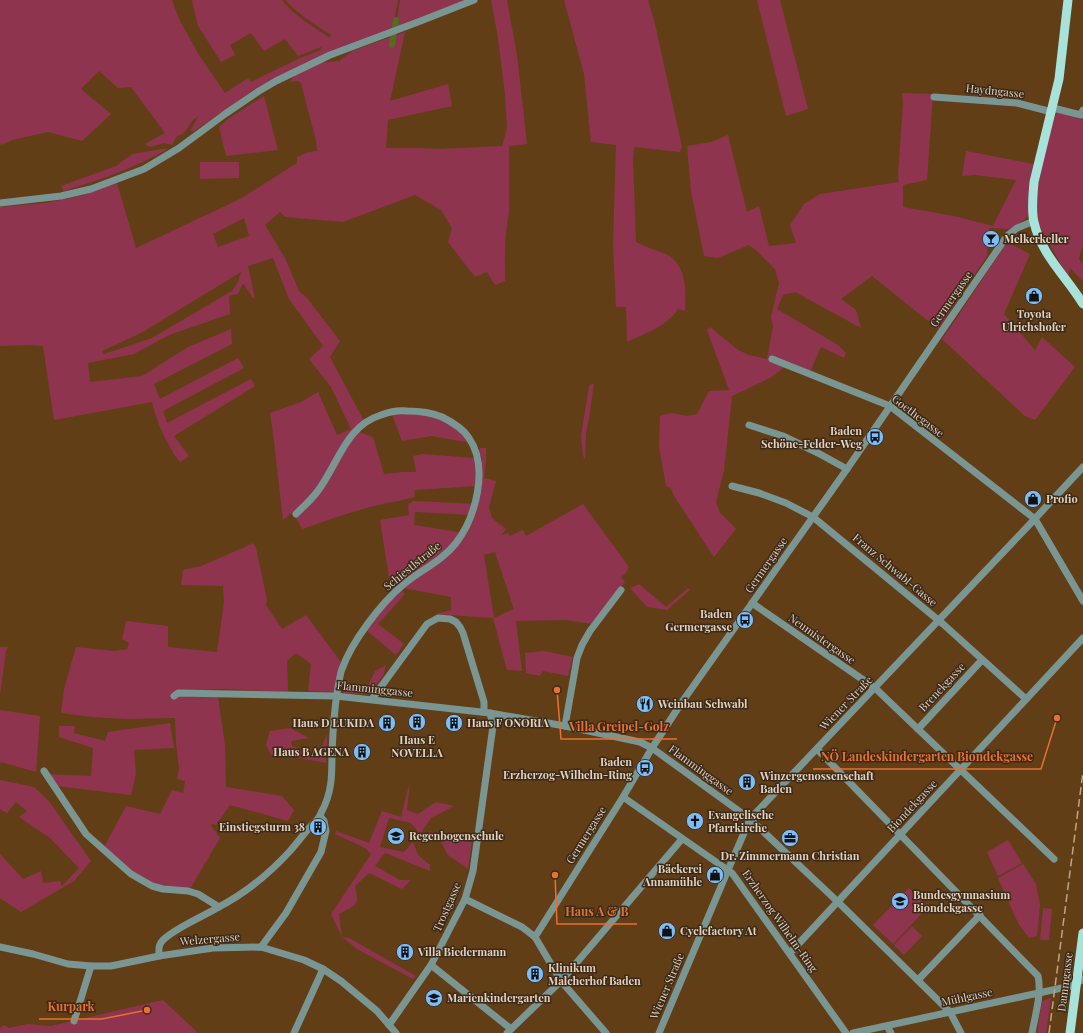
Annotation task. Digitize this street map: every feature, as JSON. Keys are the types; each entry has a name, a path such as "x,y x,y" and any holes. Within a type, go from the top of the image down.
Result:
{"main road":[{"path":"1068,0 1059,79 1034,182 1032,199 1034,222 1043,246 1052,262 1083,304"},
{"name":"Dammgasse","path":"1070,1033 1080,982 1083,933"}],"street":[{"path":"0,203 61,196 90,189 144,168 179,148 259,91 283,78 330,55 474,0"},
{"name":"Haydngasse","path":"934,97 1017,103 1081,115 1083,110"},
{"name":"Germergasse","path":"535,938 682,702 847,469 1007,236 1017,228 1034,222"},
{"name":"Goethegasse","path":"772,359 890,406 1035,520"},
{"name":"Schiestlstraße","path":"159,956 158,947 164,940 177,930 236,897 258,881 278,864 320,816 326,803 331,785 333,724 341,670 350,651 366,626 394,593 405,583 443,556 455,544 463,532 472,512 480,480 478,461 474,448 470,440 460,428 445,418 435,414 401,410 373,417 360,426 349,438 318,491 296,514"},
{"path":"749,425 783,436 847,469"},
{"name":"Wiener Straße","path":"659,1033 750,819 1035,520 1083,467"},
{"name":"Franz Schwabl-Gasse","path":"732,486 759,493 786,503 813,516 939,620 1026,699"},
{"path":"1035,520 1083,601"},
{"path":"565,726 577,658 582,644 621,590"},
{"name":"Neumistergasse","path":"752,604 875,688 1054,859"},
{"name":"Trostgasse","path":"372,699 428,624 438,618 450,619 456,622 463,633 487,712 494,726 473,871 465,899 431,964 389,1025"},
{"name":"Biondekgasse","path":"790,953 1083,638"},
{"name":"Brenekgasse","path":"918,729 982,660"},
{"name":"Flamminggasse","path":"174,696 178,693 336,696 372,699 487,712 565,726 640,742 652,748 750,819 838,902 950,1012 961,1033"},
{"path":"817,749 1038,976 1039,992 1032,1033"},
{"path":"44,771 86,834 131,874 152,886 163,889 188,891 198,894 219,907"},
{"name":"Erzherzog Wilhelm-Ring","path":"623,797 732,873 846,1033"},
{"path":"261,947 286,913 321,852 326,831 324,821 320,816"},
{"path":"431,964 509,1031 561,981 682,839"},
{"path":"465,899 522,927 535,938 561,981 606,1033"},
{"path":"918,980 980,915"},
{"name":"Welzergasse","path":"0,947 33,954 68,964 92,966 111,966 159,956 213,948 261,947 304,960 341,981 377,1011 396,1033"},
{"path":"74,1021 92,966"},
{"path":"294,1033 322,969"},
{"name":"Mühlgasse","path":"854,1033 1080,982"},
{"path":"887,1026 891,1033"}],"shaded area":[{"path":"0,0 172,0 180,21 199,55 225,93 248,78 251,82 300,58 321,50 321,47 298,56 285,39 264,51 251,33 230,45 235,55 221,62 198,26 192,0 282,0 298,16 330,38 331,35 301,15 285,0 398,0 392,31 275,78 255,89 194,131 190,131 198,117 193,120 183,134 177,136 172,145 164,143 150,147 145,144 165,133 131,87 118,88 99,71 81,89 111,114 82,141 48,132 12,140 1,145"},
{"path":"400,0 466,0 396,27"},
{"path":"491,0 507,0 517,55 527,144 509,146 509,213 505,255 505,281 495,285 487,272 475,277 448,242 452,228 441,210 415,195 343,222 285,217 280,212 265,225 285,258 299,291 307,298 340,341 330,357 364,421 359,432 373,437 384,474 416,472 413,456 423,454 474,458 476,467 476,486 415,490 414,497 362,509 302,529 293,512 283,520 270,413 301,402 318,392 337,435 351,429 331,387 309,359 323,346 289,299 273,258 248,266 255,299 252,297 244,284 242,285 238,294 229,296 230,314 169,335 134,354 88,363 90,382 142,376 188,347 231,329 232,344 154,384 160,399 238,358 244,368 163,411 167,423 251,379 255,386 174,436 189,456 180,462 159,425 152,402 54,420 43,346 0,346 0,207 45,203 80,196 117,183 136,248 240,199 297,163 297,157 309,152 317,151 316,141 301,83 298,81 290,82 294,75 317,63 339,61 352,51 405,32 390,101 448,84 452,106 388,120 386,148 441,149 502,146 507,128 505,94 498,38","holes":["244,218 249,236 218,247 213,234","241,272 238,282 232,291 152,338 104,354 102,351 141,333"]},
{"path":"564,0 648,0 655,24 682,147 680,152 634,147 633,160 636,242 666,254 678,265 682,271 684,279 685,311 678,309 662,325 627,342 626,307 616,307 613,245 616,145 591,142 584,74"},
{"path":"757,0 780,0 808,109 786,116"},
{"path":"902,93 933,94 927,180 903,185 903,207 954,216 993,226 1016,180 975,175 962,176 966,151 1034,164 1029,193 1029,215 1010,229 989,228 987,256 938,329 872,276 841,299 856,310 861,328 795,292 783,295 777,309 838,345 846,353 844,358 821,347 810,372 789,364 770,378 732,396 724,471 716,502 720,513 736,529 714,557 674,496 671,488 666,486 659,447 660,416 671,413 687,416 697,414 709,391 729,390 707,330 710,327 738,350 749,355 767,359 773,326 771,317 779,283 775,269 749,245 718,258 704,256 691,191 687,146 711,142 728,135 747,212 759,206 769,246 796,243 790,225 804,204 820,194 899,182 898,175 903,104"},
{"path":"264,96 278,150 226,156 219,127 228,119"},
{"path":"1055,112 1083,120 1083,244 1079,259 1083,264 1083,281 1070,268 1068,277 1041,229 1037,216 1037,189"},
{"path":"168,149 130,168 104,178 64,191 61,186 116,166 132,154"},
{"path":"200,162 239,162 239,178 200,179"},
{"path":"1007,242 1030,254 1004,314 1035,350 1042,337 1075,367 1035,420 1025,416 942,339"},
{"path":"594,383 586,433 585,459 583,456 581,436 589,386"},
{"path":"400,407 426,409 448,416 476,444 432,436 402,441 390,409"},
{"path":"480,448 486,448 484,478 496,481 489,507 492,518 506,529 501,536 508,533 510,536 523,530 526,536 583,504 629,567 626,573 621,577 625,582 592,624 566,620 516,621 522,671 507,670 493,618 435,614 451,610 451,597 404,588 394,590 389,578 380,520 409,515 408,505 413,501 477,504 481,492 482,458 479,451","holes":["416,512 473,515 465,534 414,525","495,552 514,609 494,618 484,555"]},
{"path":"253,543 256,548 267,600 266,605 282,629 306,615 341,662 336,692 308,691 311,664 296,653 287,661 288,692 223,689 194,690 218,697 225,745 226,787 282,796 294,810 288,821 230,805 216,825 212,824 211,826 220,838 190,889 153,885 131,872 103,849 126,806 160,814 172,790 183,793 185,781 177,779 179,769 175,718 127,719 61,713 64,689 76,647 115,651 127,649 129,643 122,639 126,621 168,626 168,647 217,652 224,602 223,586 181,585 183,570 201,566"},
{"path":"639,584 666,607 687,589 691,589 667,610 647,607 630,588"},
{"path":"402,591 405,594 378,624 404,644 396,655 366,630 382,609"},
{"path":"0,647 8,647 6,651 0,695"},
{"path":"544,651 573,657 568,676 543,671 540,676 526,673 525,653"},
{"path":"386,665 383,676 368,694 344,693 344,687 367,688 375,671"},
{"path":"0,710 40,716 36,772 1,762 0,765"},
{"path":"170,723 174,748 134,750 136,774 131,795 57,786 42,774 91,776 93,748 59,737 59,726 75,726 74,733 105,741 108,732"},
{"path":"290,728 309,738 291,741 292,746 318,757 327,734 326,763 294,757 272,756 266,745 270,731"},
{"path":"0,780 34,787 48,800 91,861 74,881 21,912 0,898 0,854 23,879 41,871 43,883 60,881 62,886 79,868 50,838 19,817 27,811 16,802 7,813 0,809"},
{"path":"410,781 407,810 418,814 436,802 454,806 431,818 420,834 411,823 389,818 380,847 404,852 413,842 418,855 430,865 430,871 385,853 375,866 400,880 411,880 402,889 369,873 355,886 357,898 355,904 339,914 342,937 331,914 371,854 365,848 335,834 336,831 369,843 382,811 401,817"},
{"path":"429,831 472,842 468,869 448,855 440,840 430,838"},
{"path":"1008,840 1022,863 998,876 987,852"},
{"path":"1023,864 1036,884 1040,905 1037,936 1029,938 1018,923 998,878"},
{"path":"909,888 928,907 893,944 873,925"},
{"path":"1043,908 1052,909 1049,940 1040,940"},
{"path":"912,926 922,936 904,955 894,945"},
{"path":"342,937 349,938 416,976 413,979 357,949"},
{"path":"1051,998 1046,1033 1037,1033 1042,1001"},
{"path":"163,1000 198,1033 0,1033 0,1028 4,1025 9,1028 28,1024 51,1026"}],"waterway":[{"path":"392,45 396,20"}],"railway":[{"path":"1049,1033 1083,772"}],"place":[{"name":"Melkerkeller","path":"991,239"},
{"name":"Toyota Ulrichshofer","path":"1034,296"},
{"name":"Baden Schöne-Felder-Weg","path":"875,437"},
{"name":"Profio","path":"1033,499"},
{"name":"Baden Germergasse","path":"745,620"},
{"name":"Villa Greipel-Golz","path":"557,690"},
{"name":"Weinbau Schwabl","path":"645,704"},
{"name":"NÖ Landeskindergarten Biondekgasse","path":"1057,718"},
{"name":"Haus E NOVELLA","path":"417,722"},
{"name":"Haus D LUKIDA","path":"387,723"},
{"name":"Haus F ONORIA","path":"454,723"},
{"name":"Haus B AGENA","path":"362,752"},
{"name":"Baden Erzherzog-Wilhelm-Ring","path":"645,768"},
{"name":"Winzergenossenschaft Baden","path":"747,782"},
{"name":"Evangelische Pfarrkirche","path":"695,821"},
{"name":"Einstiegsturm 38","path":"318,827"},
{"name":"Regenbogenschule","path":"396,836"},
{"name":"Dr. Zimmermann Christian","path":"790,838"},
{"name":"Haus A & B","path":"555,875"},
{"name":"Bäckerei Annamühle","path":"715,875"},
{"name":"Bundesgymnasium Biondekgasse","path":"900,901"},
{"name":"Cyclefactory At","path":"667,931"},
{"name":"Villa Biedermann","path":"405,952"},
{"name":"Klinikum Malcherhof Baden","path":"535,974"},
{"name":"Marienkindergarten","path":"434,998"},
{"name":"Kurpark","path":"147,1010"}]}
